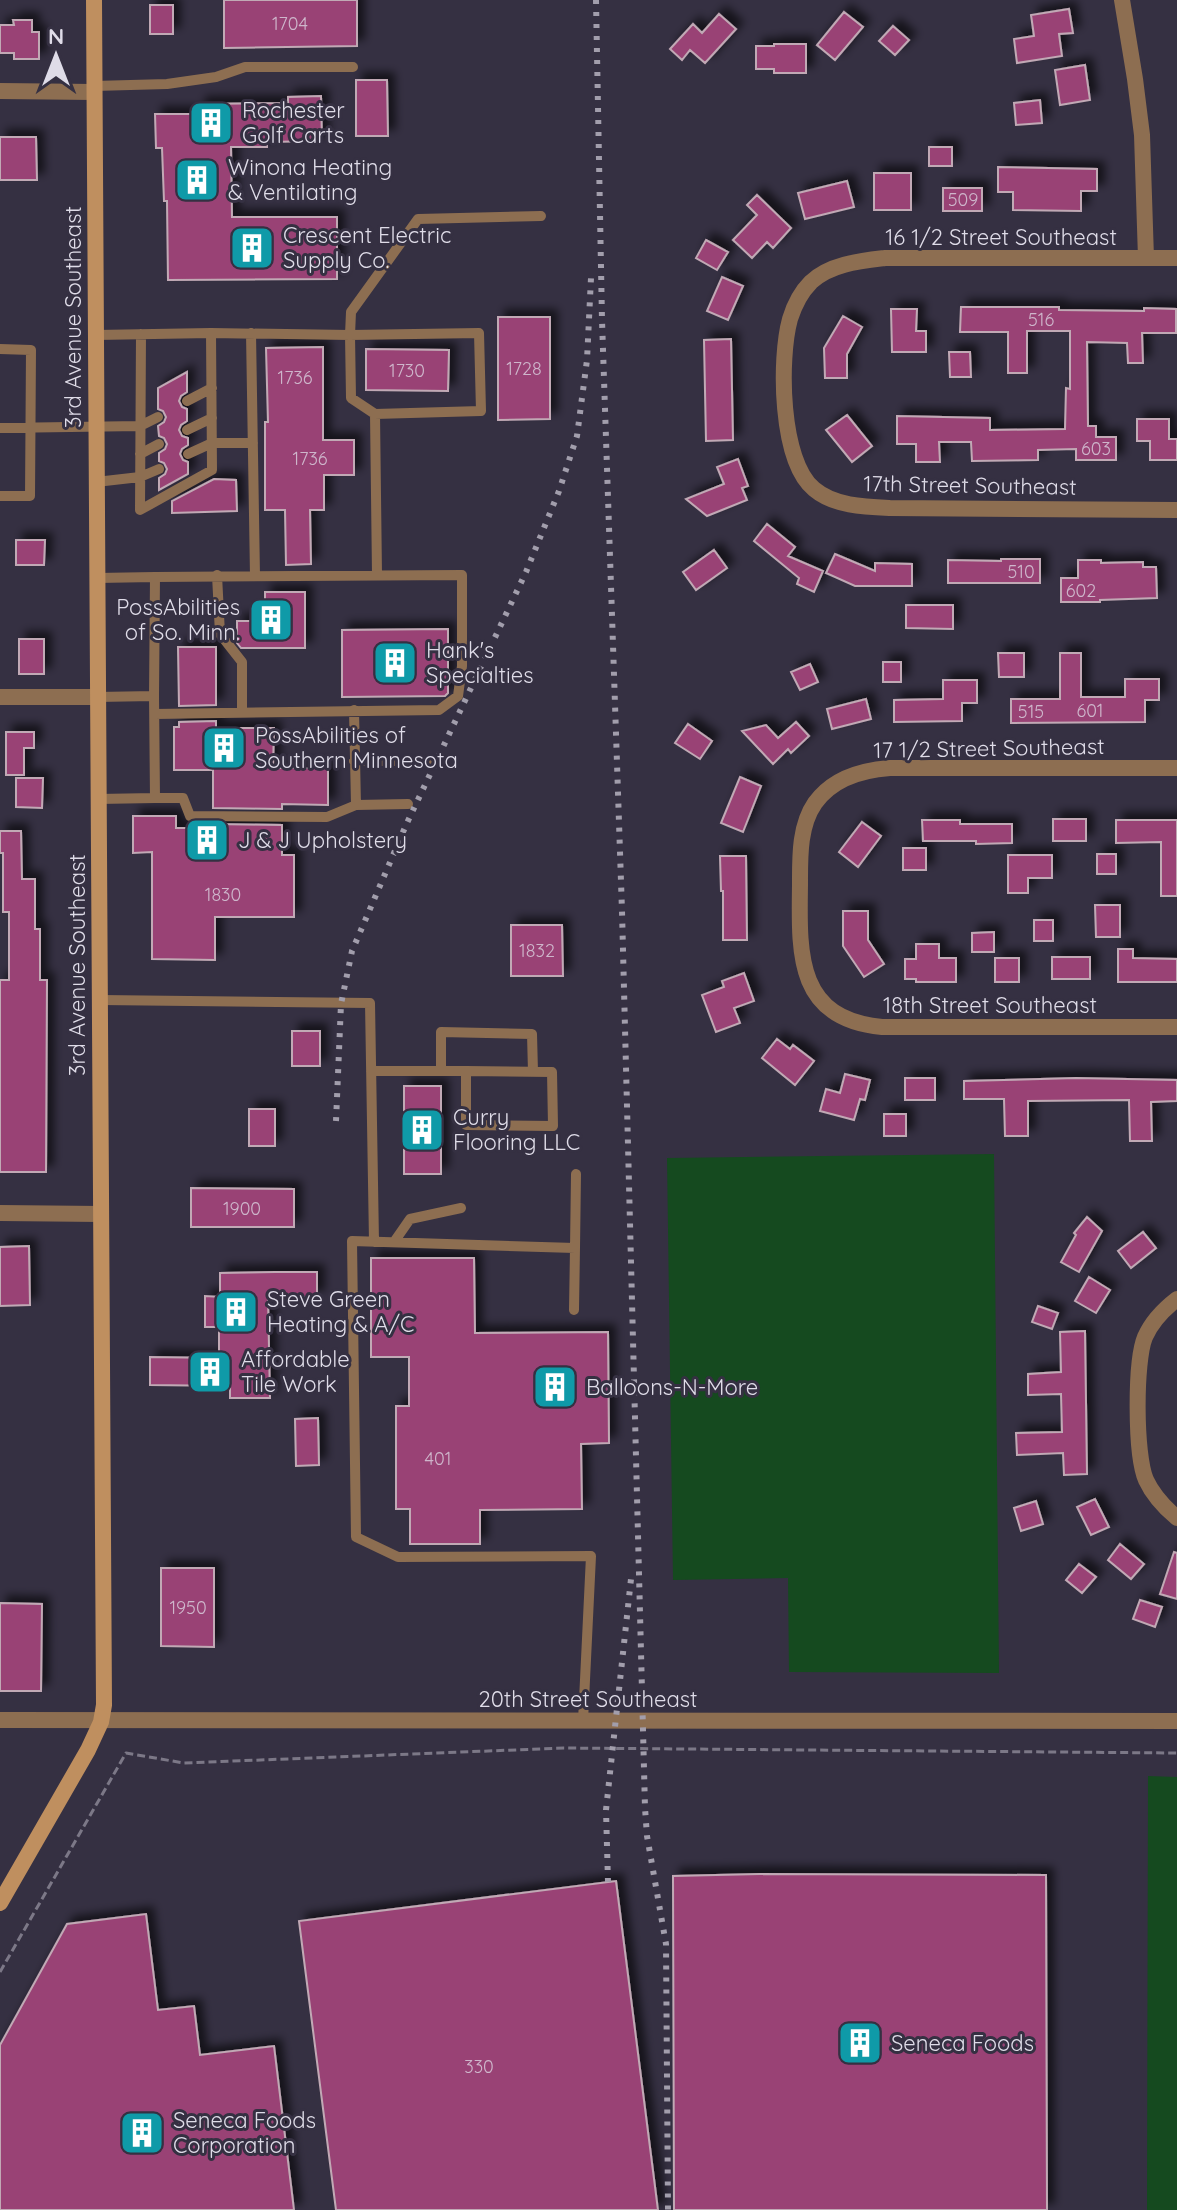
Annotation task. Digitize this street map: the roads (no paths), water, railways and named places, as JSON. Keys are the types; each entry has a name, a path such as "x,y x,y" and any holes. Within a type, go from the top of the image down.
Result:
{"main road":[{"name":"3rd Avenue Southeast","path":"0,1903 88,1750 101,1722 104,1690 94,0"}],"street":[{"path":"1122,0 1142,135 1146,258"},
{"path":"0,91 94,89"},
{"name":"16 1/2 Street Southeast","path":"785,400 785,354 790,317 797,300 811,282 835,268 885,258 1177,258"},
{"name":"17th Street Southeast","path":"785,400 788,437 795,463 811,488 835,501 890,508 1177,510"},
{"path":"0,697 97,697"},
{"name":"17 1/2 Street Southeast","path":"800,899 802,840 811,810 827,790 856,773 890,768 1177,768"},
{"name":"18th Street Southeast","path":"800,899 801,948 808,980 825,1005 859,1025 1177,1027"},
{"path":"0,1213 101,1214"},
{"path":"1177,1299 1158,1316 1144,1339 1139,1366 1140,1455 1146,1479 1165,1507 1177,1518"},
{"name":"20th Street Southeast","path":"0,1720 1177,1721"}],"lane":[{"path":"94,89 216,77 245,67 353,67"},
{"path":"96,335 211,333 350,335 479,333 481,411 375,414 351,398 350,335 351,312 418,219 541,216"},
{"path":"141,334 140,510 212,470 211,333"},
{"path":"251,333 255,576"},
{"path":"0,349 31,350 30,496 0,496"},
{"path":"187,401 212,388"},
{"path":"375,414 377,575"},
{"path":"0,428 140,426 158,417"},
{"path":"187,430 212,418"},
{"path":"188,454 212,443 253,443"},
{"path":"140,454 159,444"},
{"path":"96,482 140,477 159,469"},
{"path":"217,575 220,634 242,662 242,712"},
{"path":"97,578 462,575 462,666 458,696 439,710 155,714"},
{"path":"155,577 155,798"},
{"path":"97,697 154,696"},
{"path":"354,710 356,805"},
{"path":"354,761 427,761"},
{"path":"98,799 183,798 190,816 327,817 356,805 408,804"},
{"path":"100,1000 370,1003 374,1242"},
{"path":"441,1071 441,1032 532,1034 533,1072"},
{"path":"371,1071 466,1071 552,1072 553,1126 466,1125 466,1071"},
{"path":"574,1310 576,1174"},
{"path":"394,1242 410,1219 461,1208"},
{"path":"575,1248 352,1241 356,1537 398,1557 591,1556 583,1721"}],"railway":[{"path":"596,0 602,320 622,911 645,1808 666,1944 668,2210"},
{"path":"336,1121 341,1004 352,951 406,825 526,572 559,491 577,436 587,360 591,278"},
{"path":"608,1882 606,1810 631,1579"}],"place":[{"name":"Rochester Golf Carts","path":"211,123"},
{"name":"Winona Heating & Ventilating","path":"197,180"},
{"name":"Crescent Electric Supply Co.","path":"252,248"},
{"name":"PossAbilities of So. Minn.","path":"271,620"},
{"name":"Hank's Specialties","path":"395,663"},
{"name":"PossAbilities of Southern Minnesota","path":"224,748"},
{"name":"J & J Upholstery","path":"207,840"},
{"name":"Curry Flooring LLC","path":"422,1130"},
{"name":"Steve Green Heating & A/C","path":"236,1312"},
{"name":"Affordable Tile Work","path":"210,1372"},
{"name":"Balloons-N-More","path":"555,1387"},
{"name":"Seneca Foods","path":"860,2043"},
{"name":"Seneca Foods Corporation","path":"142,2133"}]}
